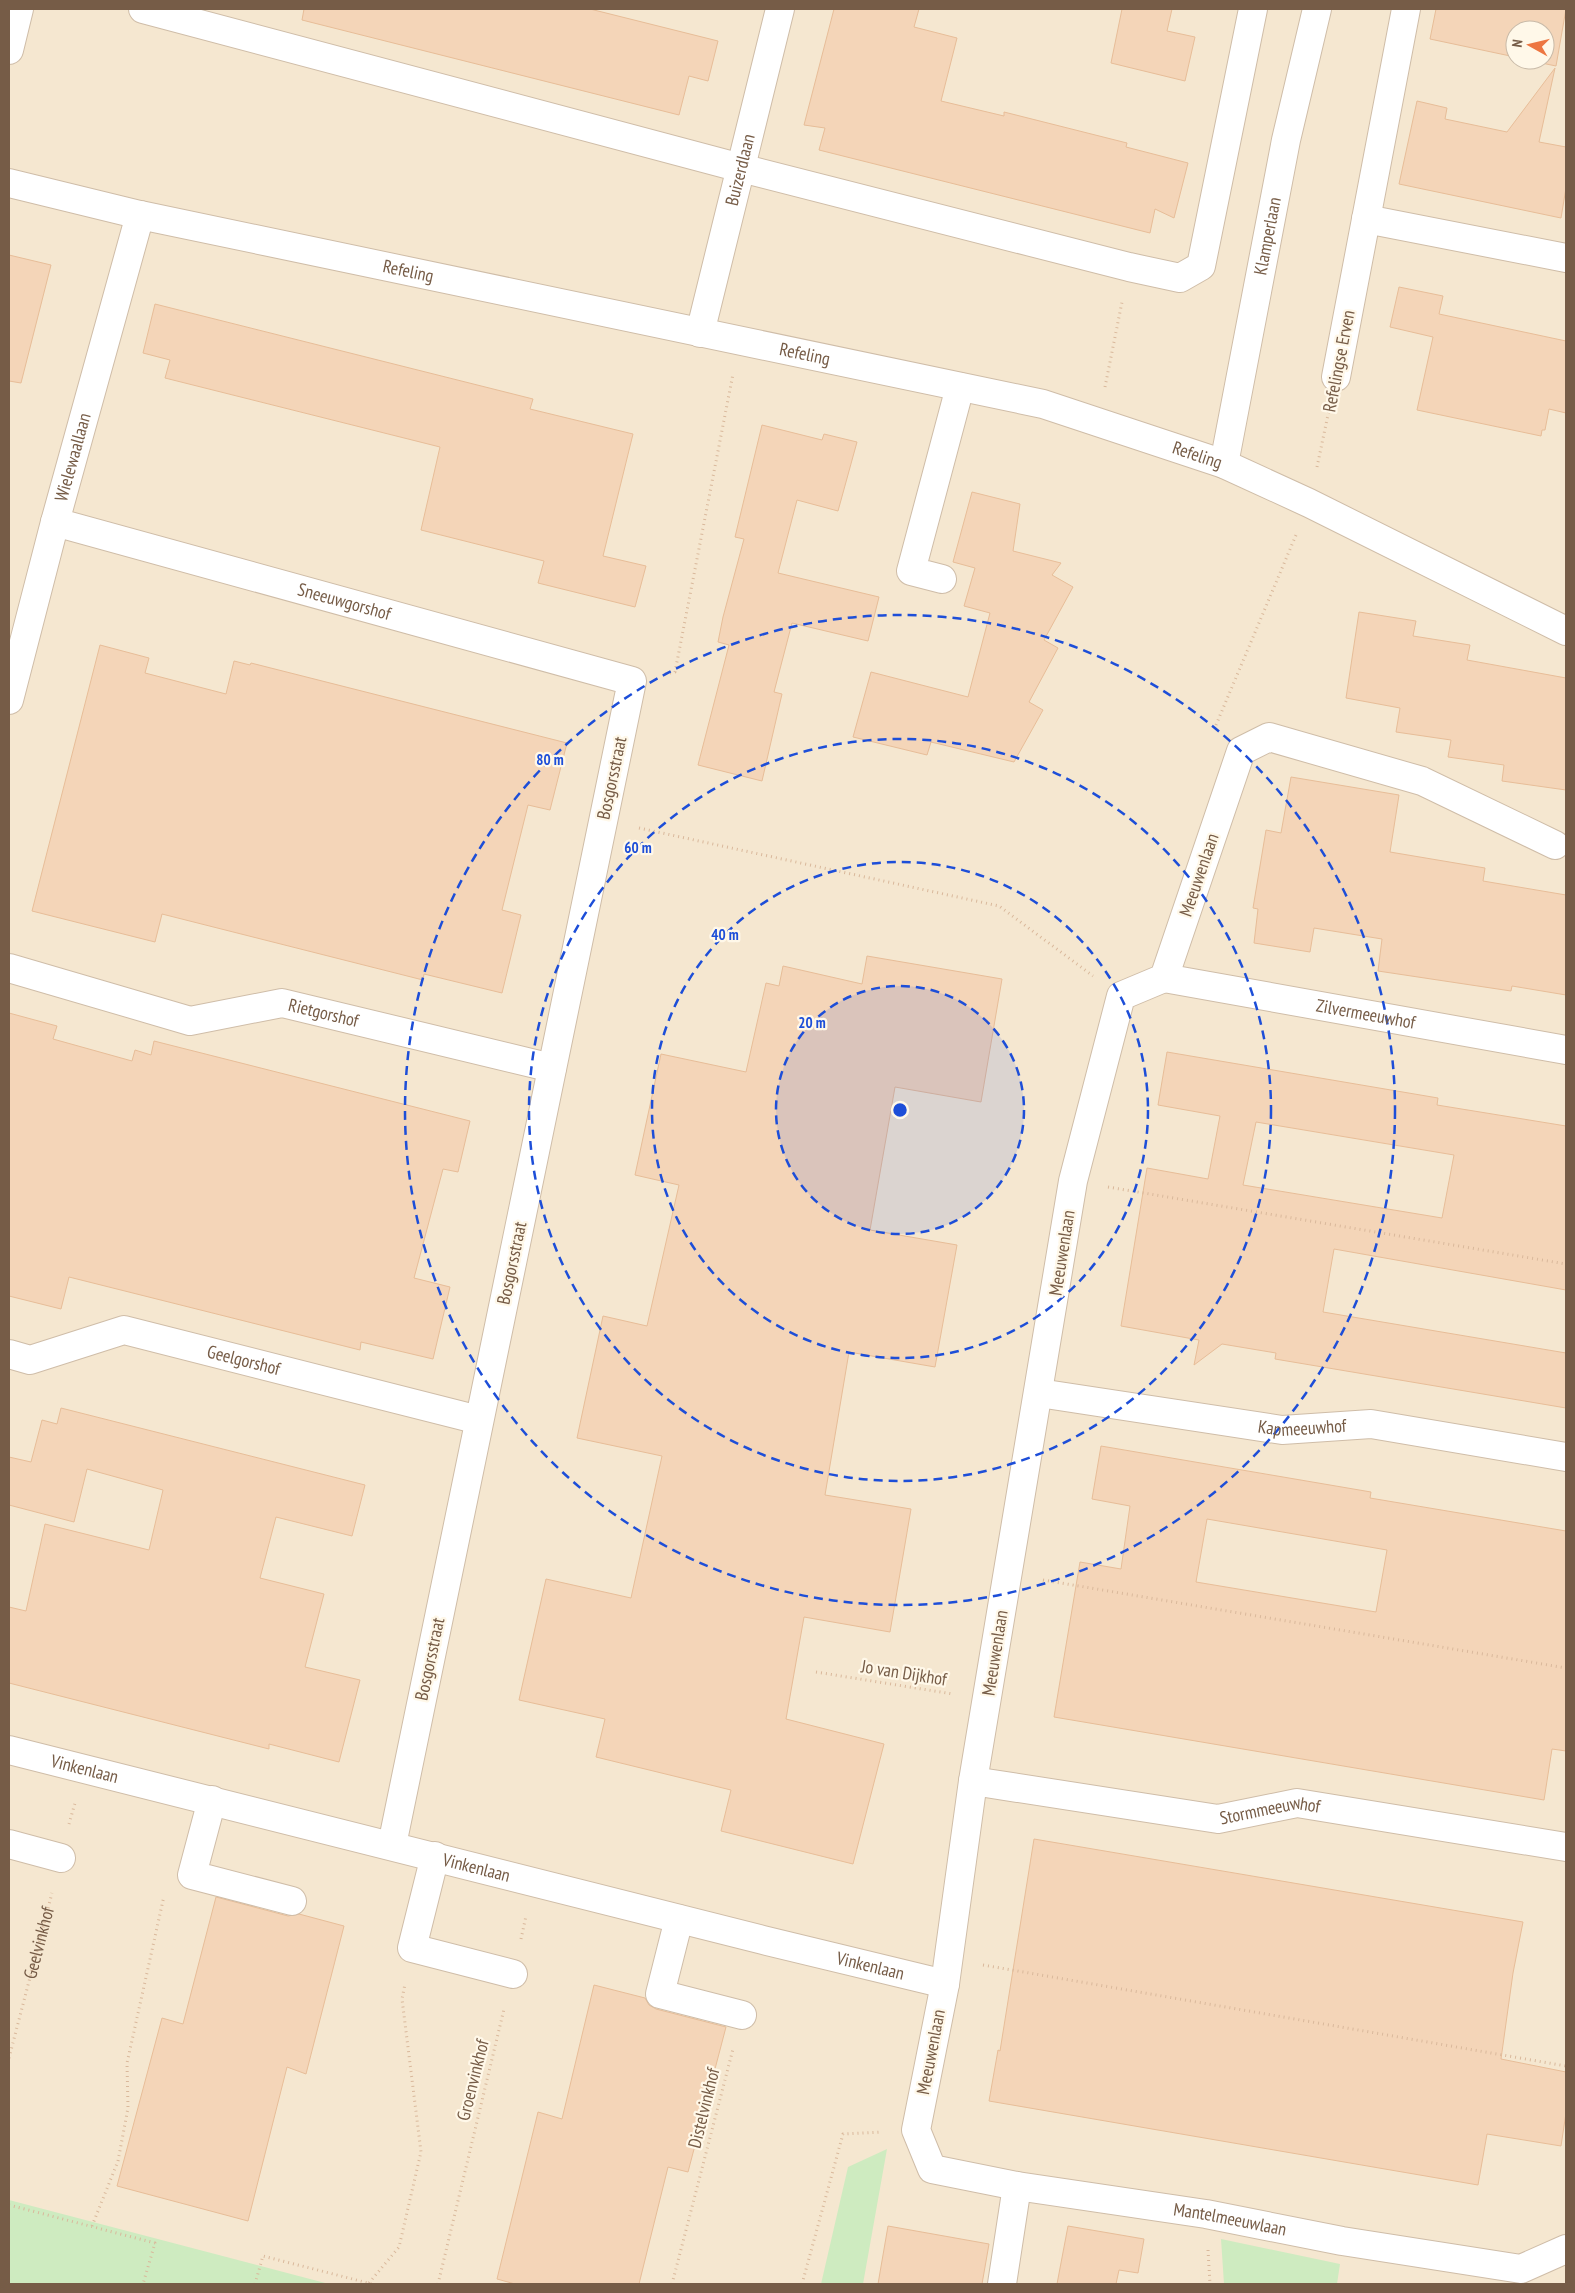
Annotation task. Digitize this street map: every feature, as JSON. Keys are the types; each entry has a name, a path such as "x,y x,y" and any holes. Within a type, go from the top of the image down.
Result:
{"street":[{"path":"9,50 19,9"},
{"path":"143,9 741,168 1129,267 1180,278 1200,266 1253,9"},
{"name":"Buizerdlaan","path":"700,333 780,9"},
{"name":"Klamperlaan","path":"1224,464 1286,140 1317,9"},
{"name":"Refelingse Erven","path":"1336,377 1406,9"},
{"name":"Refeling","path":"9,183 140,215 739,342 1043,404 1224,464 1309,503 1566,631"},
{"name":"Wielewaallaan","path":"9,700 55,522 140,215"},
{"path":"1366,219 1566,258"},
{"path":"942,579 912,571 960,387"},
{"name":"Sneeuwgorshof","path":"55,522 632,681"},
{"name":"Bosgorsstraat","path":"392,1845 632,681"},
{"name":"Meeuwenlaan","path":"1164,978 1241,750 1269,737 1422,781 1555,845"},
{"name":"Rietgorshof","path":"9,968 190,1021 282,1002 552,1068"},
{"path":"1121,996 1164,978"},
{"name":"Zilvermeeuwhof","path":"1164,978 1566,1050"},
{"name":"Meeuwenlaan","path":"916,2130 946,1971 973,1781 1073,1181 1121,996"},
{"name":"Geelgorshof","path":"9,1354 30,1360 124,1330 479,1420"},
{"name":"Kapmeeuwhof","path":"1039,1393 1282,1430 1371,1424 1566,1457"},
{"name":"Vinkenlaan","path":"9,1750 679,1918 946,1971"},
{"name":"Stormmeeuwhof","path":"973,1781 1218,1819 1298,1803 1566,1847"},
{"path":"212,1800 192,1875 292,1901"},
{"path":"9,1844 61,1858"},
{"path":"435,1856 412,1948 512,1974"},
{"path":"679,1918 660,1994 742,2015"},
{"name":"Mantelmeeuwlaan","path":"916,2130 932,2169 1017,2186 1206,2214 1342,2241 1521,2269 1566,2249"},
{"path":"1002,2284 1017,2186"}],"path":[{"path":"1097,422 1129,267"},
{"path":"632,681 675,672 739,342"},
{"name":"Refelingse Erven","path":"1309,503 1336,377"},
{"path":"604,820 999,906 1121,996"},
{"path":"1073,1181 1566,1264"},
{"path":"1008,1574 1566,1668"},
{"name":"Jo van Dijkhof","path":"816,1672 988,1700"},
{"name":"Geelvinkhof","path":"9,2058 84,1769"},
{"path":"92,2226 118,2161 128,2108 127,2062 167,1886 192,1875"},
{"name":"Groenvinkhof","path":"438,2284 534,1882"},
{"path":"255,2284 263,2256 371,2284 399,2247 421,2152 402,1999 412,1948"},
{"path":"946,1971 1566,2066"},
{"name":"Distelvinkhof","path":"672,2284 742,2015"},
{"path":"802,2284 843,2134 916,2130"},
{"path":"9,2205 156,2243 144,2284"}],"shaded area":[{"path":"9,9 1566,9 1566,2284 9,2284"}],"green space":[{"path":"887,2149 863,2284 821,2284 848,2167"},
{"path":"9,2200 329,2284 9,2284"},
{"path":"1221,2239 1340,2264 1337,2284 1224,2284"}],"building":[{"path":"304,9 590,9 718,41 708,81 689,76 679,115 302,20"},
{"path":"834,9 919,9 914,27 957,38 941,101 1004,116 1004,112 1127,143 1126,147 1188,163 1174,218 1155,209 1150,233 819,150 825,128 804,125"},
{"path":"1122,9 1172,9 1167,31 1195,37 1185,81 1111,63"},
{"path":"1436,9 1566,9 1556,66 1555,20 1505,20 1505,55 1430,39"},
{"path":"1555,70 1539,142 1566,147 1566,188 1561,218 1399,184 1417,101 1447,108 1445,119 1507,132"},
{"path":"9,255 51,265 21,383 9,381"},
{"path":"1399,287 1443,296 1439,314 1566,341 1566,413 1549,409 1545,430 1542,430 1541,436 1417,410 1433,337 1390,327"},
{"path":"155,304 533,399 530,409 633,434 603,556 646,566 635,607 538,583 544,561 421,530 440,447 165,378 170,360 143,353"},
{"path":"762,425 822,440 824,434 857,442 838,511 797,500 778,573 879,597 868,641 792,623 774,692 782,694 762,781 698,765 729,645 718,642 744,539 735,537"},
{"path":"972,492 1020,504 1013,551 1061,563 1052,575 1073,587 1044,640 1058,648 1029,702 1043,710 1014,762 931,742 927,755 853,737 871,672 968,697 990,613 964,606 975,568 953,562"},
{"path":"1359,612 1416,621 1413,636 1470,645 1467,660 1566,678 1566,790 1502,781 1504,765 1448,757 1451,740 1396,732 1400,708 1346,698"},
{"path":"100,645 149,658 145,673 226,694 234,661 250,665 251,663 567,743 550,810 528,805 502,910 521,915 502,993 424,974 423,980 162,914 155,942 32,911"},
{"path":"1291,777 1399,795 1390,852 1485,868 1483,881 1566,895 1566,995 1512,986 1511,991 1378,971 1382,939 1314,928 1310,952 1254,943 1258,909 1253,908 1266,830 1281,833"},
{"path":"867,956 1002,979 981,1102 895,1087 870,1230 957,1245 935,1367 849,1352 825,1495 911,1509 890,1632 804,1617 786,1719 884,1744 853,1864 721,1831 731,1790 596,1757 605,1719 519,1700 546,1579 631,1598 662,1456 577,1438 603,1316 647,1326 679,1185 635,1175 661,1054 746,1072 766,983 779,986 783,966 862,984"},
{"path":"9,1013 57,1026 53,1039 132,1061 135,1050 151,1055 154,1041 470,1121 458,1172 443,1169 414,1278 450,1287 433,1359 361,1342 360,1350 69,1277 61,1309 9,1296"},
{"path":"1167,1052 1438,1098 1437,1105 1566,1126 1566,1290 1334,1249 1323,1312 1566,1353 1566,1408 1275,1359 1276,1353 1222,1344 1194,1365 1199,1340 1121,1326 1147,1168 1208,1179 1220,1116 1158,1105","holes":["1256,1122 1454,1155 1442,1218 1243,1185"]},
{"path":"61,1408 365,1485 352,1536 276,1517 260,1578 324,1594 305,1667 360,1680 339,1762 269,1744 269,1749 9,1683 9,1607 26,1611 45,1524 149,1550 163,1490 87,1469 74,1522 9,1505 9,1457 31,1462 42,1420 57,1424"},
{"path":"1101,1446 1371,1492 1370,1498 1566,1531 1566,1751 1552,1749 1544,1800 1054,1717 1080,1562 1121,1569 1130,1506 1092,1499","holes":["1207,1519 1387,1550 1376,1612 1196,1582"]},
{"path":"1034,1839 1523,1922 1513,1973 1501,2059 1566,2072 1566,2113 1561,2146 1487,2134 1478,2185 989,2101 998,2050 1000,2051"},
{"path":"216,1897 288,1916 299,1914 344,1926 306,2074 287,2067 248,2221 117,2186 162,2018 183,2024"},
{"path":"594,1985 645,1998 649,2005 656,2009 726,2027 688,2172 668,2167 639,2284 515,2284 497,2279 538,2112 562,2119"},
{"path":"888,2226 989,2244 982,2284 878,2284"},
{"path":"1068,2226 1144,2239 1138,2273 1119,2270 1116,2284 1057,2284"}]}
